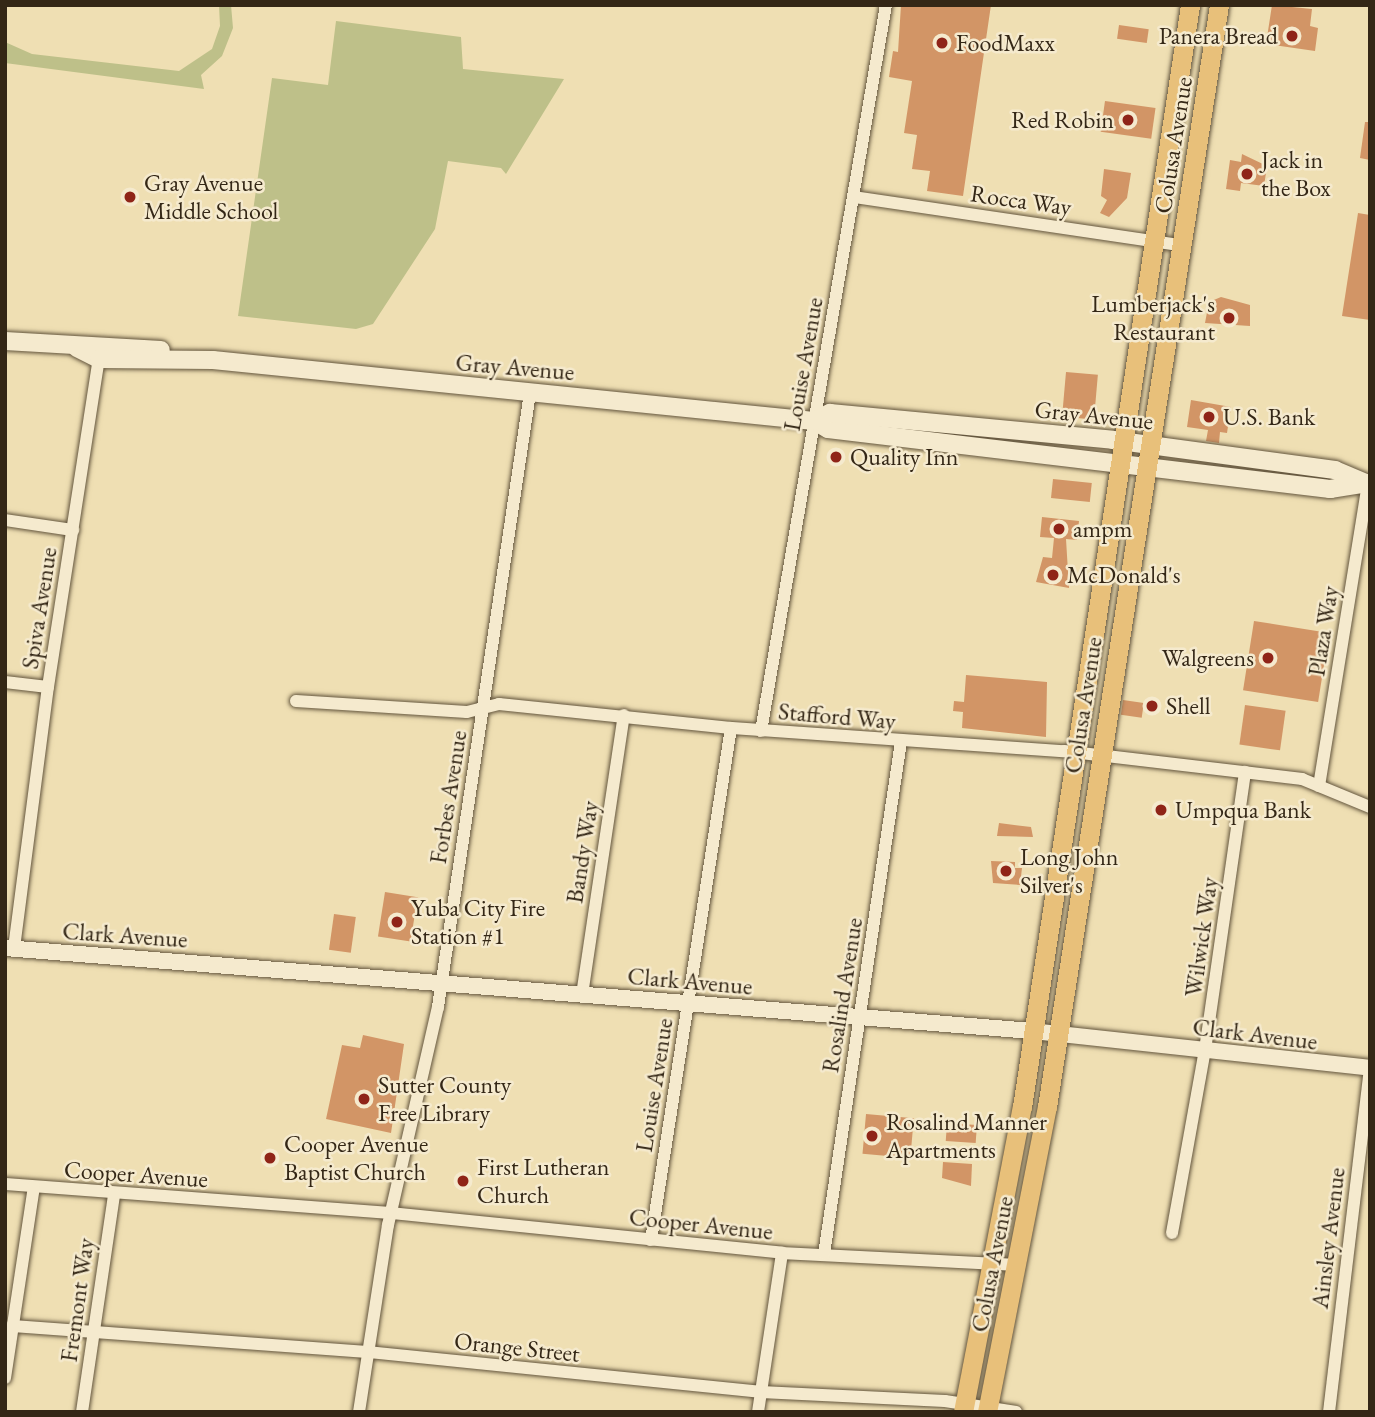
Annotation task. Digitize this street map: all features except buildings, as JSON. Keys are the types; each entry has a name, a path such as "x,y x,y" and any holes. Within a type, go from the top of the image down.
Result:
{"highway":[{"name":"Colusa Avenue","path":"964,1408 994,1263 1032,1031 1190,5"},
{"name":"Colusa Avenue","path":"988,1409 1058,1034 1099,755 1151,445 1219,5"}],"main road":[{"name":"Gray Avenue","path":"5,341 77,348 101,343 213,360 814,421 828,429 1330,489 1369,483"},
{"name":"Gray Avenue","path":"77,348 99,359 213,360"},
{"name":"Gray Avenue","path":"814,421 830,413 1151,445 1335,470 1369,483"}],"street":[{"name":"Louise Avenue","path":"761,731 886,5"},
{"name":"Rocca Way","path":"854,197 1181,246"},
{"name":"Spiva Avenue","path":"10,948 99,359"},
{"name":"Forbes Avenue","path":"359,1412 391,1213 442,984 482,709 513,535 530,393"},
{"name":"Plaza Way","path":"1319,786 1369,483"},
{"path":"5,520 73,530"},
{"path":"5,682 48,687"},
{"name":"Stafford Way","path":"296,701 482,709 499,704 901,743 1099,755 1245,772 1319,786 1370,807"},
{"name":"Bandy Way","path":"582,995 624,715"},
{"name":"Louise Avenue","path":"651,1240 731,728"},
{"name":"Rosalind Avenue","path":"824,1254 901,743"},
{"name":"Wilwick Way","path":"1172,1233 1205,1050 1245,772"},
{"name":"Clark Avenue","path":"10,948 1032,1031 1370,1069"},
{"name":"Ainsley Avenue","path":"1329,1412 1370,1069"},
{"name":"Cooper Avenue","path":"5,1184 391,1213 782,1253 1017,1265"},
{"path":"5,1377 34,1187"},
{"name":"Fremont Way","path":"82,1412 114,1194"},
{"path":"758,1412 782,1253"},
{"name":"Orange Street","path":"12,1326 368,1352 761,1392 1016,1412"}],"green space":[{"path":"219,5 231,5 233,28 222,56 201,75 204,89 5,63 5,42 32,54 179,71 212,49 220,26"},
{"path":"336,21 461,37 463,69 564,79 506,174 501,168 448,161 435,229 373,324 356,329 238,316 272,78 328,85"}],"place":[{"name":"Panera Bread","path":"1292,36"},
{"name":"FoodMaxx","path":"942,43"},
{"name":"Red Robin","path":"1128,120"},
{"name":"Jack in the Box","path":"1247,174"},
{"name":"Gray Avenue Middle School","path":"130,197"},
{"name":"Lumberjack's Restaurant","path":"1229,318"},
{"name":"U.S. Bank","path":"1209,417"},
{"name":"Quality Inn","path":"836,457"},
{"name":"ampm","path":"1059,529"},
{"name":"McDonald's","path":"1053,575"},
{"name":"Walgreens","path":"1268,658"},
{"name":"Shell","path":"1152,706"},
{"name":"Umpqua Bank","path":"1161,810"},
{"name":"Long John Silver's","path":"1006,871"},
{"name":"Yuba City Fire Station #1","path":"397,922"},
{"name":"Sutter County Free Library","path":"364,1099"},
{"name":"Rosalind Manner Apartments","path":"872,1136"},
{"name":"Cooper Avenue Baptist Church","path":"270,1158"},
{"name":"First Lutheran Church","path":"463,1181"}]}
